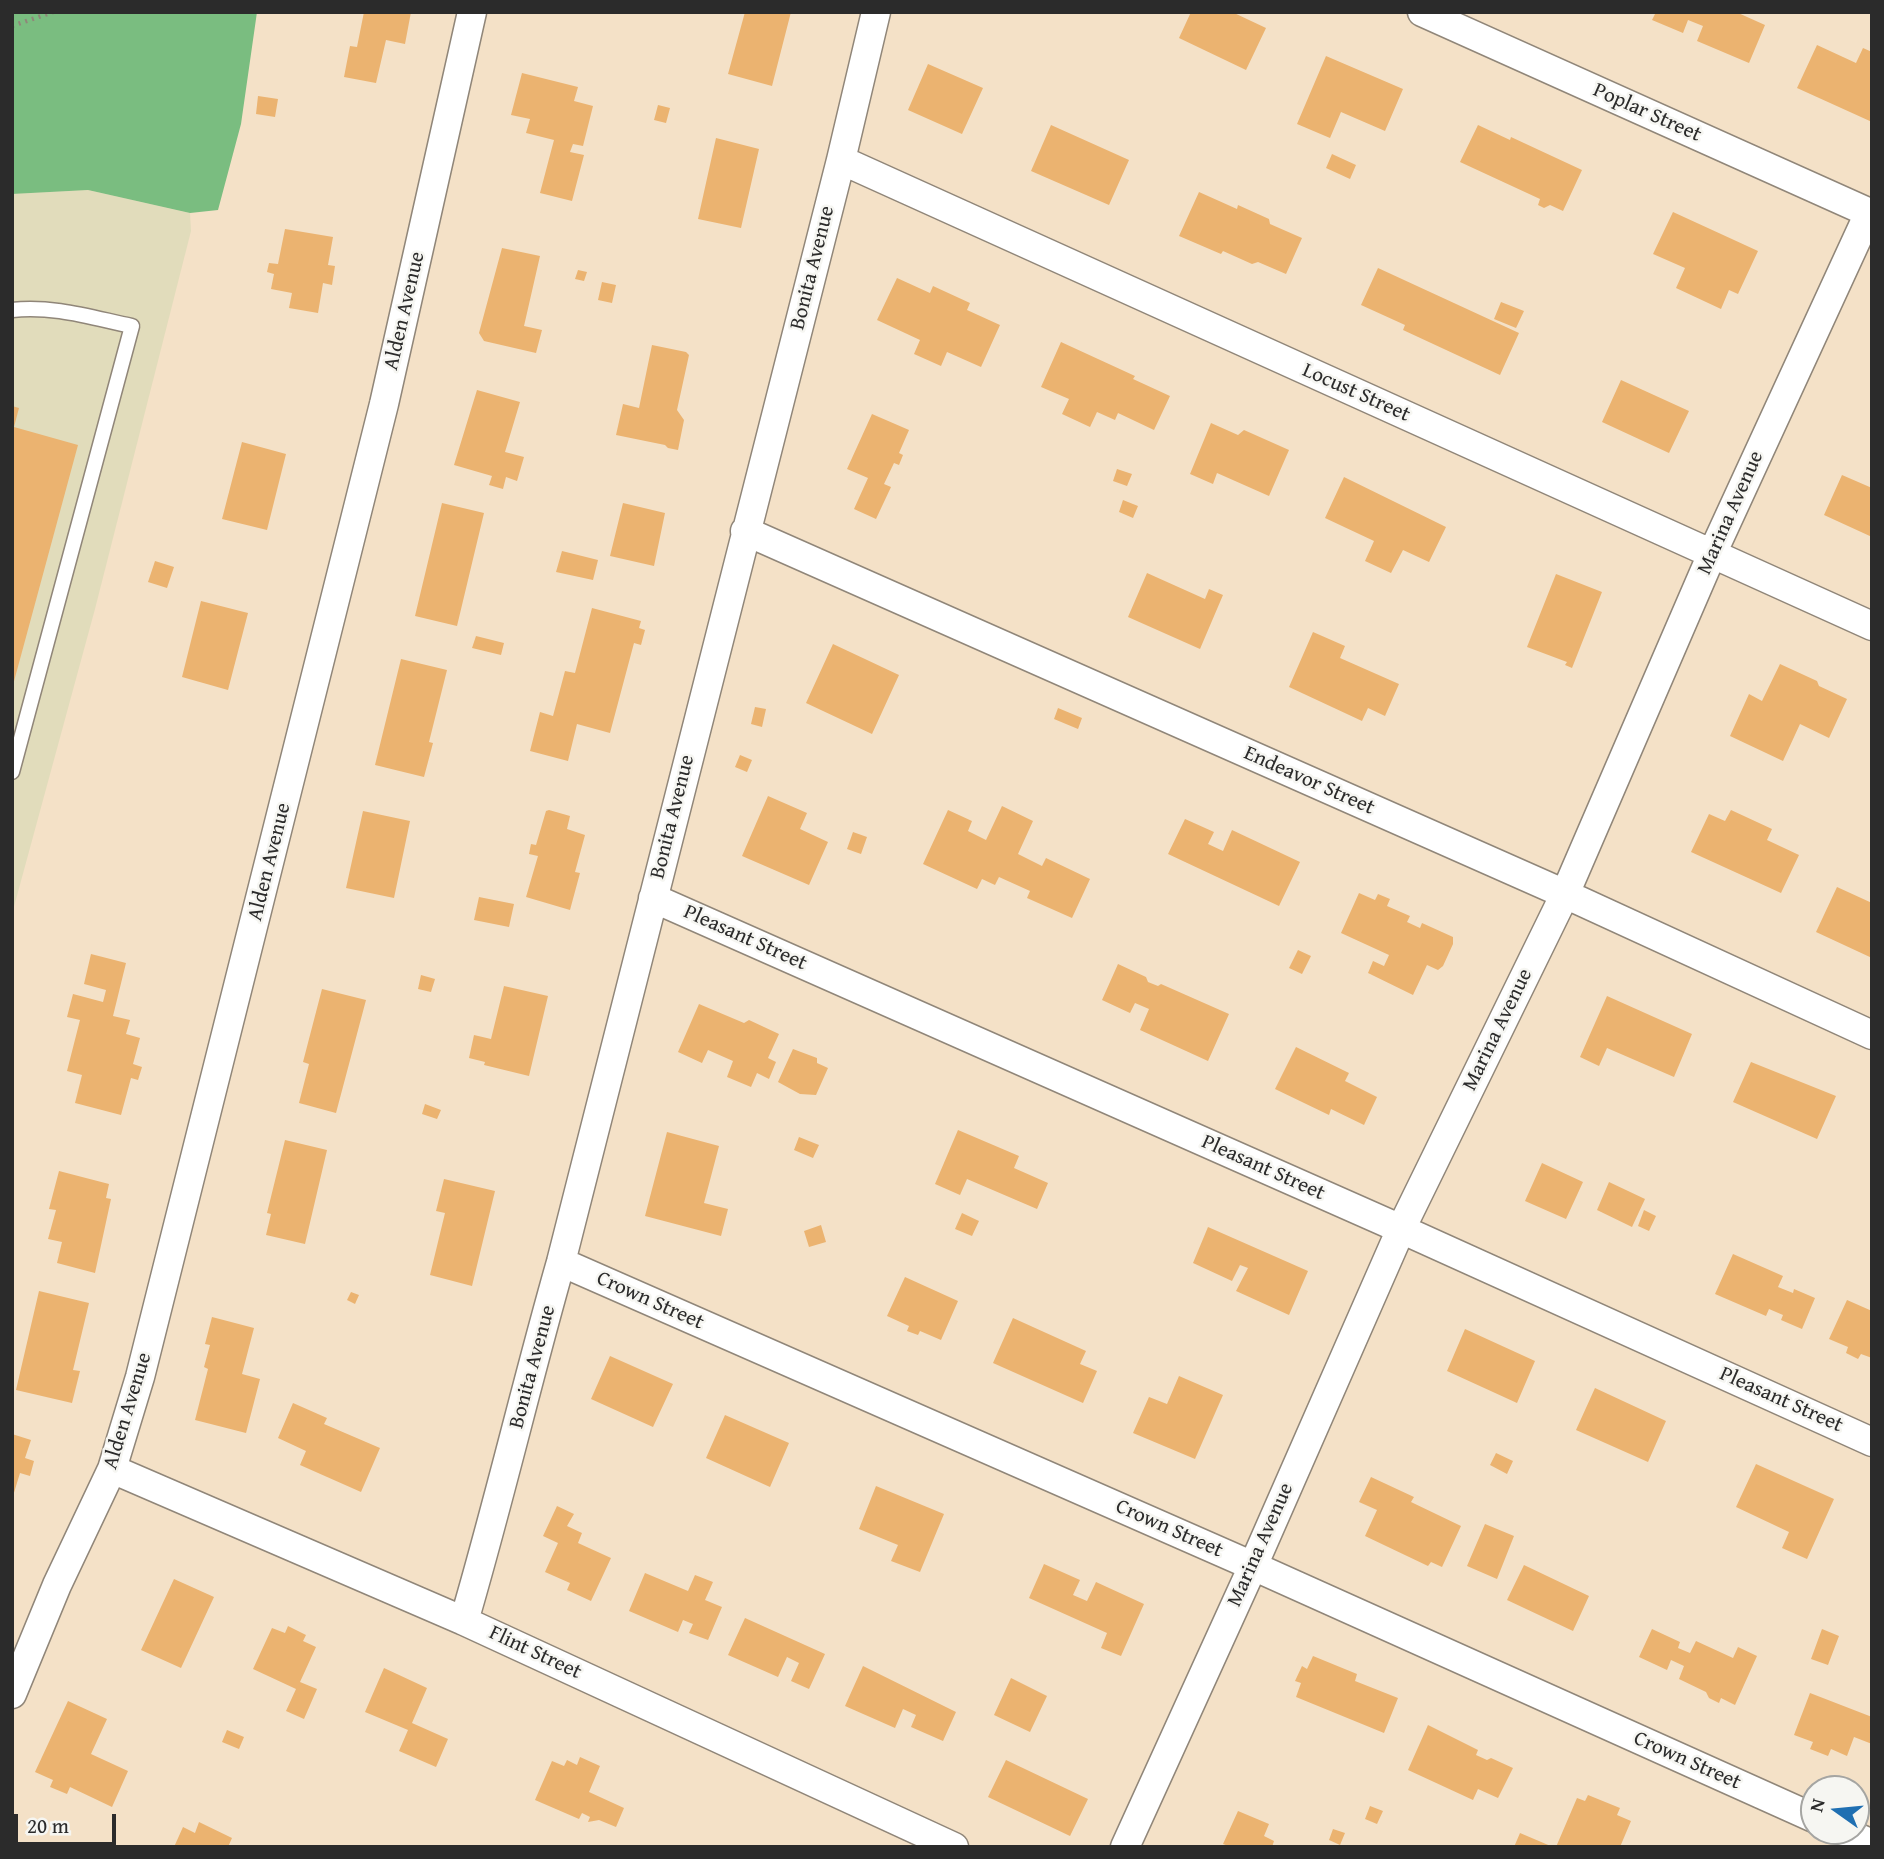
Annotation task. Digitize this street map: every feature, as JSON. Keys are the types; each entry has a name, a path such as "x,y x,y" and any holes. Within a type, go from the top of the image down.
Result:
{"street":[{"name":"Alden Avenue","path":"12,1694 57,1585 112,1469 140,1377 381,417 472,12"},
{"name":"Bonita Avenue","path":"464,1621 561,1262 841,160 876,12"},
{"name":"Poplar Street","path":"1422,12 1870,213"},
{"name":"Locust Street","path":"841,160 1872,626"},
{"name":"Marina Avenue","path":"1125,1847 1253,1566 1401,1229 1565,894 1712,554 1870,213"},
{"name":"Endeavor Street","path":"745,531 1565,894 1872,1035"},
{"name":"Pleasant Street","path":"653,898 1401,1229 1872,1442"},
{"name":"Crown Street","path":"561,1262 1253,1566 1800,1812"},
{"name":"Flint Street","path":"112,1469 464,1621 954,1847"}],"lane":[{"path":"12,310 55,310 132,326 12,772"}],"path":[{"path":"12,26 53,12"}],"shaded area":[{"path":"88,190 190,213 191,231 95,609 12,914 12,194"}],"green space":[{"path":"12,12 257,12 241,124 218,210 190,213 88,190 12,194"}],"building":[{"path":"364,12 411,12 405,44 386,40 376,83 344,77 350,46 357,47"},
{"path":"745,12 791,12 772,86 728,74"},
{"path":"1191,12 1232,12 1266,28 1246,70 1179,38"},
{"path":"1656,12 1736,12 1765,25 1749,63 1697,41 1703,26 1688,20 1683,33 1652,20"},
{"path":"1817,45 1856,63 1863,48 1872,52 1872,122 1797,88"},
{"path":"1326,56 1403,89 1385,131 1341,112 1330,138 1297,124"},
{"path":"928,64 983,88 962,134 908,110"},
{"path":"522,73 578,87 574,101 593,106 583,146 573,144 570,152 584,155 572,201 540,193 554,140 526,133 530,119 511,115"},
{"path":"258,96 278,99 275,117 256,114"},
{"path":"658,105 670,108 666,123 654,120"},
{"path":"1051,125 1129,160 1109,205 1031,171"},
{"path":"1478,125 1582,170 1563,211 1550,205 1544,208 1538,205 1540,199 1460,162"},
{"path":"716,138 759,149 741,228 698,219"},
{"path":"1332,154 1356,165 1350,179 1326,168"},
{"path":"1199,192 1237,209 1238,205 1269,219 1270,224 1302,238 1286,274 1258,262 1252,264 1223,251 1221,254 1179,236"},
{"path":"1673,212 1758,251 1738,294 1729,290 1721,309 1676,288 1685,268 1653,254"},
{"path":"285,229 333,237 328,265 335,266 332,285 323,283 318,313 289,308 292,293 271,289 274,274 267,272 269,263 278,264"},
{"path":"502,248 540,256 524,326 542,330 536,353 484,341 479,333"},
{"path":"1378,268 1519,333 1500,375 1403,330 1405,325 1361,305"},
{"path":"578,270 587,272 584,281 575,279"},
{"path":"897,278 930,293 933,286 970,303 967,310 1000,325 981,367 947,352 941,366 914,354 920,340 877,320"},
{"path":"602,282 616,285 612,303 598,300"},
{"path":"1501,302 1524,311 1516,328 1494,319"},
{"path":"1061,342 1135,376 1133,379 1170,396 1154,430 1118,413 1115,420 1097,412 1090,427 1062,414 1069,399 1041,387"},
{"path":"652,345 686,352 689,355 677,410 684,420 678,450 616,435 623,404 639,408"},
{"path":"1621,380 1689,411 1669,453 1602,422"},
{"path":"477,390 520,402 505,452 524,457 517,481 506,477 503,489 489,485 492,476 454,465"},
{"path":"12,406 19,408 14,427 78,445 13,685"},
{"path":"872,414 909,430 899,453 903,455 899,465 894,463 884,484 891,487 876,519 854,509 868,478 847,469"},
{"path":"1211,423 1238,435 1244,430 1289,450 1269,496 1217,473 1213,484 1190,474"},
{"path":"242,442 286,454 267,530 222,519"},
{"path":"1117,469 1132,474 1127,486 1113,481"},
{"path":"1842,475 1872,488 1872,537 1824,515"},
{"path":"1344,477 1446,527 1429,562 1403,550 1391,573 1365,561 1374,541 1325,518"},
{"path":"1123,500 1138,506 1133,518 1119,512"},
{"path":"442,503 484,513 457,626 415,616"},
{"path":"623,503 665,513 654,566 610,556"},
{"path":"562,551 598,560 593,580 556,572"},
{"path":"155,561 174,567 167,588 148,582"},
{"path":"1147,573 1205,599 1209,589 1223,595 1200,649 1128,617"},
{"path":"1556,574 1602,592 1572,668 1565,665 1567,662 1527,647"},
{"path":"201,601 248,613 228,690 182,677"},
{"path":"592,608 641,621 639,628 645,630 641,645 634,643 610,733 577,724 568,761 530,751 540,712 553,716 565,671 575,673"},
{"path":"1313,632 1345,646 1340,658 1399,684 1385,716 1368,708 1362,721 1289,687"},
{"path":"476,636 504,643 501,655 472,648"},
{"path":"833,644 899,675 872,734 806,703"},
{"path":"401,659 447,670 429,742 433,743 424,777 375,765"},
{"path":"1780,664 1847,699 1829,738 1800,724 1783,761 1730,736 1749,694 1762,701"},
{"path":"755,707 766,709 762,727 751,724"},
{"path":"1058,708 1082,718 1078,729 1054,719"},
{"path":"740,755 752,760 747,772 735,767"},
{"path":"768,796 807,813 800,829 828,842 809,885 742,856"},
{"path":"1002,806 1033,821 1018,854 1042,866 1046,858 1090,879 1072,918 1027,898 1030,891 999,877 995,885 982,879 977,889 923,864 948,810 972,821 968,831 986,840"},
{"path":"1731,810 1772,829 1767,840 1799,855 1781,893 1691,852 1709,814 1725,821"},
{"path":"363,811 410,821 394,898 346,888"},
{"path":"546,811 570,816 567,829 585,835 575,872 580,873 570,910 526,897 538,856 529,854 531,844 536,845"},
{"path":"1185,819 1214,832 1208,844 1223,851 1232,830 1300,862 1279,906 1168,854"},
{"path":"853,832 867,837 861,854 847,849"},
{"path":"1837,887 1872,903 1872,958 1816,932"},
{"path":"1359,893 1375,900 1378,894 1390,899 1387,906 1410,916 1407,922 1420,928 1422,923 1453,937 1453,944 1443,966 1438,970 1427,965 1413,995 1368,973 1373,961 1384,966 1389,955 1341,933"},
{"path":"479,897 514,904 509,927 474,920"},
{"path":"1298,950 1311,956 1302,974 1289,968"},
{"path":"91,954 126,963 113,1016 130,1020 126,1034 140,1038 133,1064 142,1067 138,1080 131,1078 121,1115 75,1103 82,1075 67,1071 80,1020 67,1017 73,994 103,1002 106,990 84,984"},
{"path":"1118,964 1146,977 1148,982 1158,986 1161,984 1229,1014 1208,1061 1140,1030 1149,1009 1135,1003 1130,1013 1102,1000"},
{"path":"421,975 435,979 431,992 418,989"},
{"path":"504,986 548,996 529,1076 484,1065 485,1062 469,1058 474,1035 491,1039"},
{"path":"322,989 366,1000 336,1113 299,1103 309,1064 303,1062"},
{"path":"1607,996 1692,1034 1674,1077 1607,1048 1599,1066 1580,1057"},
{"path":"699,1004 744,1023 749,1020 779,1034 768,1058 776,1062 769,1079 757,1073 751,1087 727,1077 733,1061 708,1050 702,1063 678,1052"},
{"path":"1296,1047 1349,1073 1345,1081 1377,1097 1364,1125 1331,1109 1329,1115 1275,1089"},
{"path":"793,1049 817,1058 817,1063 828,1068 816,1095 800,1094 778,1082"},
{"path":"1751,1062 1836,1096 1817,1139 1733,1102"},
{"path":"425,1104 441,1110 437,1119 422,1114"},
{"path":"958,1130 1019,1156 1014,1168 1048,1183 1037,1209 967,1179 960,1195 935,1184"},
{"path":"667,1132 719,1146 704,1203 728,1209 721,1236 645,1216"},
{"path":"799,1137 819,1145 813,1158 794,1150"},
{"path":"285,1140 327,1150 305,1244 266,1235 271,1214 267,1213"},
{"path":"1542,1163 1583,1182 1566,1219 1525,1201"},
{"path":"59,1171 109,1184 106,1198 111,1199 95,1273 57,1263 62,1242 48,1239 56,1210 49,1209"},
{"path":"444,1179 495,1191 472,1286 430,1275 445,1213 436,1211"},
{"path":"1609,1182 1645,1199 1632,1227 1597,1210"},
{"path":"1644,1210 1656,1216 1649,1231 1638,1226"},
{"path":"962,1213 979,1221 972,1236 955,1229"},
{"path":"821,1225 826,1242 809,1247 804,1231"},
{"path":"1208,1227 1308,1271 1289,1315 1236,1291 1248,1268 1240,1265 1232,1281 1193,1263"},
{"path":"1733,1254 1783,1276 1778,1287 1793,1293 1794,1289 1815,1298 1802,1329 1781,1320 1783,1315 1769,1309 1766,1316 1715,1294"},
{"path":"905,1277 958,1301 941,1340 920,1331 918,1335 907,1331 909,1326 887,1316"},
{"path":"39,1291 89,1303 73,1370 80,1371 72,1403 16,1390"},
{"path":"351,1292 359,1295 355,1304 347,1300"},
{"path":"1847,1300 1872,1311 1872,1358 1861,1354 1858,1359 1846,1353 1848,1347 1829,1339"},
{"path":"212,1317 254,1328 242,1374 260,1379 246,1433 195,1420 208,1369 204,1367 210,1345 205,1344"},
{"path":"1013,1318 1086,1351 1080,1364 1097,1371 1083,1403 993,1363"},
{"path":"1465,1329 1535,1361 1517,1403 1447,1371"},
{"path":"610,1356 673,1384 653,1427 591,1399"},
{"path":"1179,1376 1223,1395 1195,1459 1133,1433 1149,1397 1167,1404"},
{"path":"1595,1388 1666,1421 1648,1462 1576,1430"},
{"path":"293,1403 327,1418 324,1424 380,1448 361,1492 300,1465 306,1451 278,1438"},
{"path":"725,1415 789,1443 770,1487 706,1458"},
{"path":"12,1434 31,1440 25,1458 34,1461 30,1476 20,1473 13,1496"},
{"path":"1496,1453 1513,1461 1507,1474 1490,1465"},
{"path":"1756,1464 1834,1499 1807,1559 1782,1548 1789,1532 1736,1507"},
{"path":"1371,1477 1414,1497 1411,1502 1461,1526 1442,1567 1431,1562 1428,1566 1365,1536 1377,1510 1359,1502"},
{"path":"876,1486 944,1514 920,1572 891,1561 898,1545 859,1529"},
{"path":"557,1506 574,1514 567,1526 582,1533 578,1543 611,1558 591,1601 567,1590 570,1583 545,1572 558,1543 543,1536"},
{"path":"1485,1524 1514,1536 1497,1579 1467,1566"},
{"path":"1044,1564 1080,1580 1073,1595 1087,1601 1096,1582 1144,1604 1121,1656 1101,1648 1107,1633 1029,1598"},
{"path":"1524,1565 1589,1596 1573,1631 1507,1600"},
{"path":"645,1573 688,1591 695,1575 713,1582 705,1600 722,1607 708,1640 689,1633 693,1624 683,1620 678,1632 629,1611"},
{"path":"174,1579 214,1597 181,1668 141,1650"},
{"path":"745,1618 825,1654 809,1689 791,1681 799,1663 787,1657 778,1677 728,1655"},
{"path":"288,1626 306,1635 303,1641 316,1647 300,1682 317,1689 304,1719 286,1711 296,1689 253,1669 272,1628 285,1633"},
{"path":"1652,1629 1680,1642 1678,1648 1690,1653 1696,1641 1733,1658 1738,1647 1757,1656 1735,1705 1721,1698 1719,1703 1709,1698 1706,1692 1679,1679 1684,1666 1671,1660 1667,1670 1639,1657"},
{"path":"1822,1629 1839,1636 1828,1665 1811,1659"},
{"path":"1313,1656 1357,1674 1355,1681 1398,1698 1384,1733 1296,1697 1301,1683 1295,1681 1302,1666 1307,1669"},
{"path":"863,1666 956,1712 943,1741 911,1727 916,1715 903,1709 895,1728 845,1706"},
{"path":"384,1668 427,1688 412,1723 448,1739 436,1767 399,1751 408,1730 365,1712"},
{"path":"1011,1678 1047,1696 1030,1732 994,1715"},
{"path":"1810,1693 1872,1717 1872,1744 1854,1737 1847,1756 1831,1749 1828,1756 1810,1749 1813,1742 1794,1735"},
{"path":"68,1701 107,1719 91,1754 128,1771 112,1807 70,1787 67,1794 50,1787 53,1780 35,1772"},
{"path":"1428,1725 1478,1750 1476,1755 1487,1760 1491,1758 1513,1768 1498,1798 1478,1789 1473,1800 1408,1770"},
{"path":"227,1730 244,1737 239,1749 222,1742"},
{"path":"580,1757 600,1766 589,1792 624,1808 616,1827 599,1820 588,1822 590,1817 582,1813 579,1819 535,1800 552,1761 564,1766 567,1760 577,1765"},
{"path":"1006,1760 1088,1799 1070,1836 988,1797"},
{"path":"1588,1795 1620,1808 1617,1815 1631,1821 1620,1847 1556,1847 1577,1798 1585,1801"},
{"path":"1370,1806 1383,1811 1377,1824 1365,1819"},
{"path":"1238,1811 1269,1824 1264,1836 1274,1841 1272,1847 1231,1847 1223,1844"},
{"path":"199,1822 232,1838 228,1847 174,1847 183,1827 195,1833"},
{"path":"1333,1829 1345,1833 1340,1845 1329,1840"},
{"path":"1520,1833 1553,1847 1514,1847"}]}
